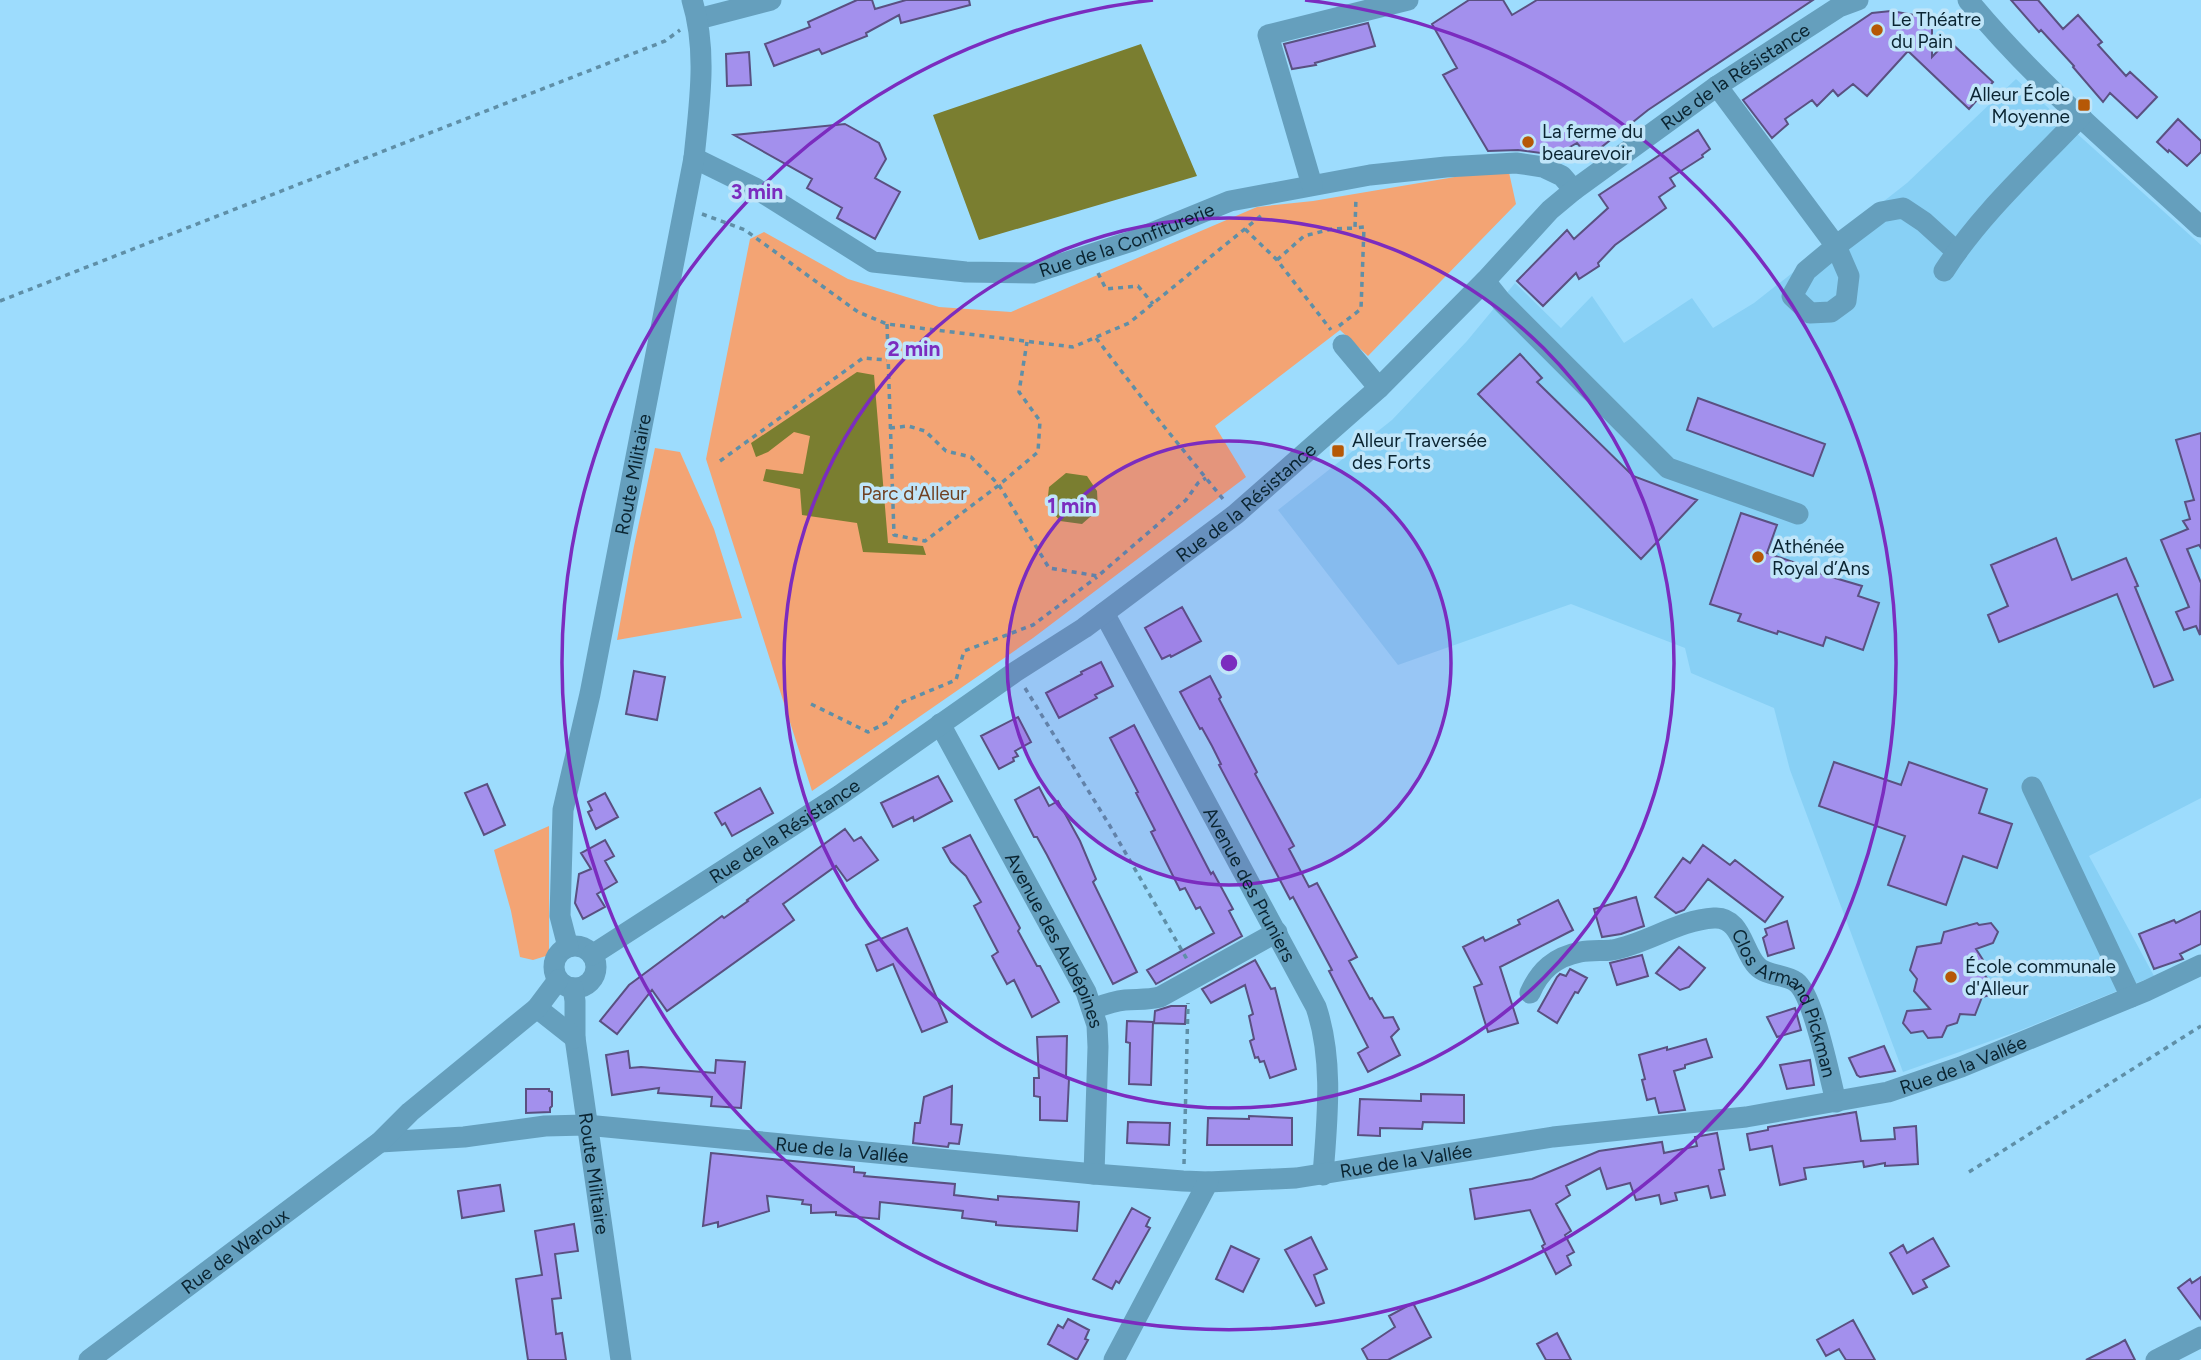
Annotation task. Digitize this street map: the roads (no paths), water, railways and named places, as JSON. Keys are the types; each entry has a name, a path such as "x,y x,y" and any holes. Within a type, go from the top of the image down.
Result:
{"street":[{"path":"695,9 771,0"},
{"path":"1312,185 1268,35 1408,0"},
{"name":"Rue de la Résistance","path":"592,955 840,795 1015,672 1084,628 1236,514 1379,388 1485,281 1550,210 1574,190 1717,86 1839,8 1858,0"},
{"path":"1968,0 2081,117 2201,227"},
{"name":"Route Militaire","path":"568,947 560,916 564,810 593,681 694,158 702,78 695,9"},
{"path":"1717,86 1836,246 1881,212 1903,208 1924,222 1957,252"},
{"path":"1944,271 1987,215 2081,117"},
{"name":"Rue de la Confiturerie","path":"694,158 755,188 873,262 966,272 1033,273 1132,241 1230,201 1357,178 1446,167 1516,163 1543,167 1562,176 1574,190"},
{"path":"1485,281 1500,301 1668,468 1798,514"},
{"path":"1343,345 1379,388"},
{"name":"Avenue des Pruniers","path":"1104,613 1310,991 1323,1028 1326,1088 1323,1175"},
{"name":"Avenue des Aubépines","path":"940,724 1086,992 1092,1009 1097,1025 1098,1047 1094,1174"},
{"path":"2032,787 2131,997"},
{"name":"Clos Armand Pickman","path":"1530,993 1537,976 1551,963 1579,952 1614,950 1716,917 1740,932 1758,968 1797,982 1804,992 1810,1003 1836,1102"},
{"path":"1092,1009 1117,1002 1160,997 1277,932"},
{"path":"568,947 581,947 592,955 596,968 591,981 580,988 565,984 555,974 554,961 557,955 568,947"},
{"name":"Rue de la Vallée","path":"586,1125 1183,1181 1323,1175 1553,1137 1746,1116 1888,1092 1961,1067 2201,965"},
{"name":"Route Militaire","path":"565,984 575,1001 575,1038 586,1125 621,1360"},
{"name":"Rue de Waroux","path":"89,1360 380,1142 410,1112 565,984"},
{"path":"537,1008 575,1038"},
{"path":"380,1142 464,1137 545,1126 586,1125"},
{"path":"1114,1360 1208,1182"},
{"path":"2157,1360 2201,1337"}],"place":[{"name":"Le Théatre du Pain","path":"1877,30"},
{"name":"Alleur École Moyenne","path":"2084,105"},
{"name":"La ferme du beaurevoir","path":"1528,142"},
{"name":"Alleur Traversée des Forts","path":"1338,451"},
{"name":"Athénée Royal d’Ans","path":"1758,557"},
{"name":"École communale d'Alleur","path":"1951,977"}],"park label":[{"name":"Parc d'Alleur","path":"914,493"}]}
